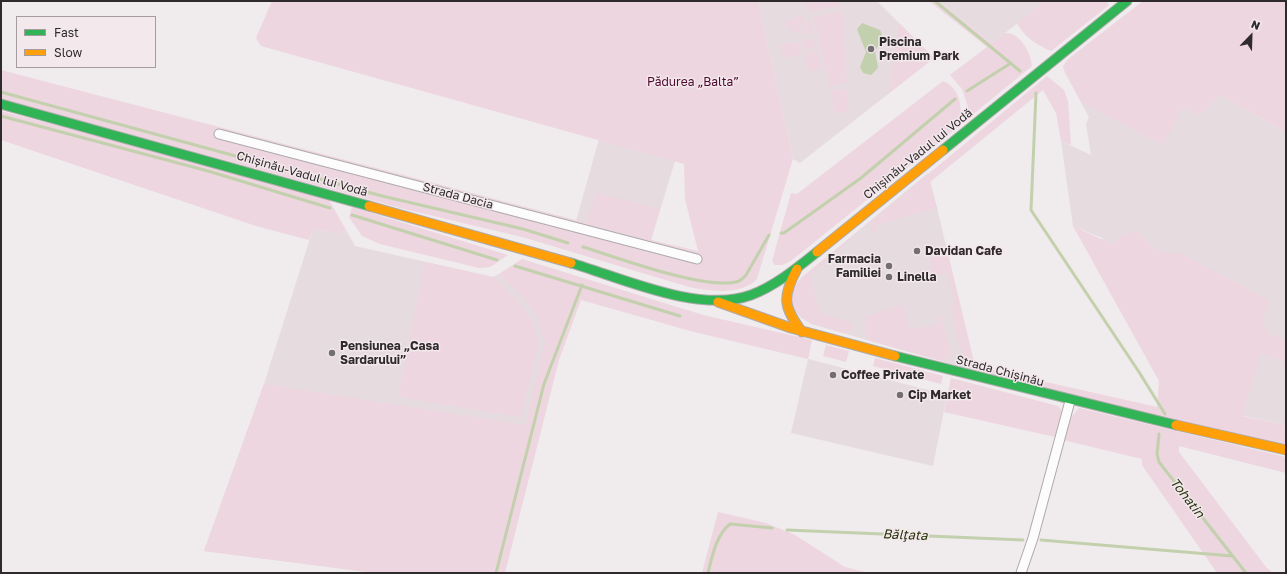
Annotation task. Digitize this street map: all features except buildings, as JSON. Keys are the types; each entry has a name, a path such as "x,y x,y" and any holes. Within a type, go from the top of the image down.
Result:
{"main road":[{"name":"Chișinău-Vadul lui Vodă","path":"1,104 172,150 595,270 673,294 713,300 748,297 760,292 798,268 1127,1"},
{"path":"798,268 786,290 785,301 789,316 802,332"},
{"name":"Strada Chișinău","path":"713,300 746,314 802,332 1070,401 1157,422 1286,450"}],"street":[{"name":"Strada Dacia","path":"218,134 697,259"},
{"path":"1020,573 1033,538 1070,401"}],"shaded area":[{"path":"758,1 877,1 934,58 800,163 793,159"},
{"path":"938,1 1046,1 992,43"},
{"name":"Piscina Premium Park","path":"862,23 880,30 882,34 881,42 875,51 878,68 871,75 863,73 860,67 866,52 857,29"},
{"path":"1063,66 1220,95 1286,132 1286,425 1174,401 1102,238 1073,226 1061,141 1091,155 1086,124 1089,117 1065,73"},
{"path":"599,139 675,161 651,240 576,221"},
{"path":"928,173 976,371 811,324 800,317 794,309 801,278"},
{"name":"Pensiunea „Casa Sardarului”","path":"313,229 339,234 346,230 355,246 493,277 499,274 504,279 560,294 492,573 375,573 204,551 264,384"},
{"path":"808,359 947,395 933,466 791,433"}],"green space":[{"name":"Pădurea „Balta”","path":"272,1 758,1 793,159 757,279 742,288 734,290 716,291 689,287 522,237 404,209 1,99 1,70 587,223 596,192 660,209 651,240 698,251 685,199 684,164 261,46 256,38"},
{"path":"805,1 838,1 839,6 808,12"},
{"path":"929,1 938,1 992,43 1005,33 1015,36 1024,44 1029,55 1032,66 971,116 962,89 950,75 987,47"},
{"path":"1040,1 1106,1 1109,4 1051,51 1031,40 1017,23 1042,4"},
{"path":"1143,1 1286,1 1286,132 1220,95 1199,115 1183,107 1163,145 1081,102 1063,66 1067,60"},
{"path":"842,11 847,82 830,87 814,17"},
{"path":"801,16 805,21 798,34 786,27 785,21"},
{"path":"810,17 813,33 801,35"},
{"path":"899,23 934,58 888,94"},
{"path":"814,39 816,48 804,50 801,41"},
{"path":"798,41 801,54 783,58 780,45"},
{"path":"817,50 821,68 809,72 804,53"},
{"path":"1047,76 1064,90 1068,101 1071,145 1061,141 1056,113 1043,90 930,182 937,208 876,225 878,232 872,232 869,223"},
{"path":"943,81 949,84 957,94 961,113 959,126 792,260 783,265 775,265 772,261 791,193 797,194"},
{"path":"847,89 849,111 835,114 831,91"},
{"path":"1,111 205,164 329,200 346,230 339,234 313,229 309,240 256,226 1,140"},
{"path":"352,207 508,255 490,267 479,268 380,244 362,236 349,217"},
{"path":"1073,226 1114,245 1119,237 1136,230 1157,252 1182,254 1270,301 1263,321 1269,334 1286,340 1286,361 1260,354 1242,416 1286,425 1286,444 1158,416 976,371 964,359 954,327 952,310 954,300 947,273 934,276 930,258 948,254 975,366 1157,407 1159,381"},
{"path":"855,234 856,235 810,275 820,313 852,323 853,329 845,333 823,327 802,317 795,310 791,301 793,291 801,278"},
{"path":"522,259 703,315 812,340 808,359 694,332 581,300 559,360 505,573 375,573 204,551 264,384 526,425 545,342 537,316 522,296 499,274"},
{"path":"425,262 493,277 517,301 533,321 538,344 521,417 398,397"},
{"path":"903,304 910,330 938,324 936,316 940,315 952,355 943,361 870,341 865,335 865,316"},
{"path":"826,345 849,351 846,362 823,356"},
{"path":"875,358 943,376 941,384 873,366"},
{"path":"951,378 1058,406 1062,411 1055,437 944,412"},
{"path":"1079,408 1286,457 1286,473 1179,446 1179,452 1266,567 1273,573 1217,573 1142,465 1142,459 1063,440 1072,416"},
{"path":"718,512 766,523 795,535 845,567 869,573 702,573"}],"waterway":[{"path":"935,1 1020,71"},
{"path":"967,91 1011,63"},
{"path":"1,92 382,196 523,229 568,243"},
{"path":"1036,93 1031,210 1139,372 1165,414"},
{"path":"781,233 784,233 861,178 955,99"},
{"path":"1,116 208,171 330,208"},
{"path":"352,215 497,260"},
{"path":"583,247 685,278 707,282 725,283 739,281 746,275 769,235"},
{"path":"515,266 680,316"},
{"path":"496,573 544,384 582,285"},
{"name":"Tohatin","path":"1159,434 1157,454 1159,462 1246,573"},
{"name":"Bălţata","path":"708,573 718,540 730,524 772,528"},
{"name":"Bălţata","path":"787,530 1023,540"},
{"name":"Bălţata","path":"1041,540 1232,556"}],"traffic: fast":[{"path":"943,150 1127,1"},
{"path":"1,104 369,206"},
{"path":"571,263 661,292 708,300 730,300 751,295 769,287 817,252"},
{"path":"895,356 1176,425"}],"traffic: slow":[{"path":"817,252 943,150"},
{"path":"369,206 571,263"},
{"path":"797,269 789,287 787,301 791,315 802,332"},
{"path":"718,302 791,328 895,356"},
{"path":"1176,425 1286,450"}],"place":[{"name":"Piscina Premium Park","path":"871,49"},
{"name":"Davidan Cafe","path":"917,251"},
{"name":"Farmacia Familiei","path":"889,266"},
{"name":"Linella","path":"889,277"},
{"name":"Pensiunea „Casa Sardarului”","path":"332,353"},
{"name":"Coffee Private","path":"833,375"},
{"name":"Cip Market","path":"900,395"}]}
